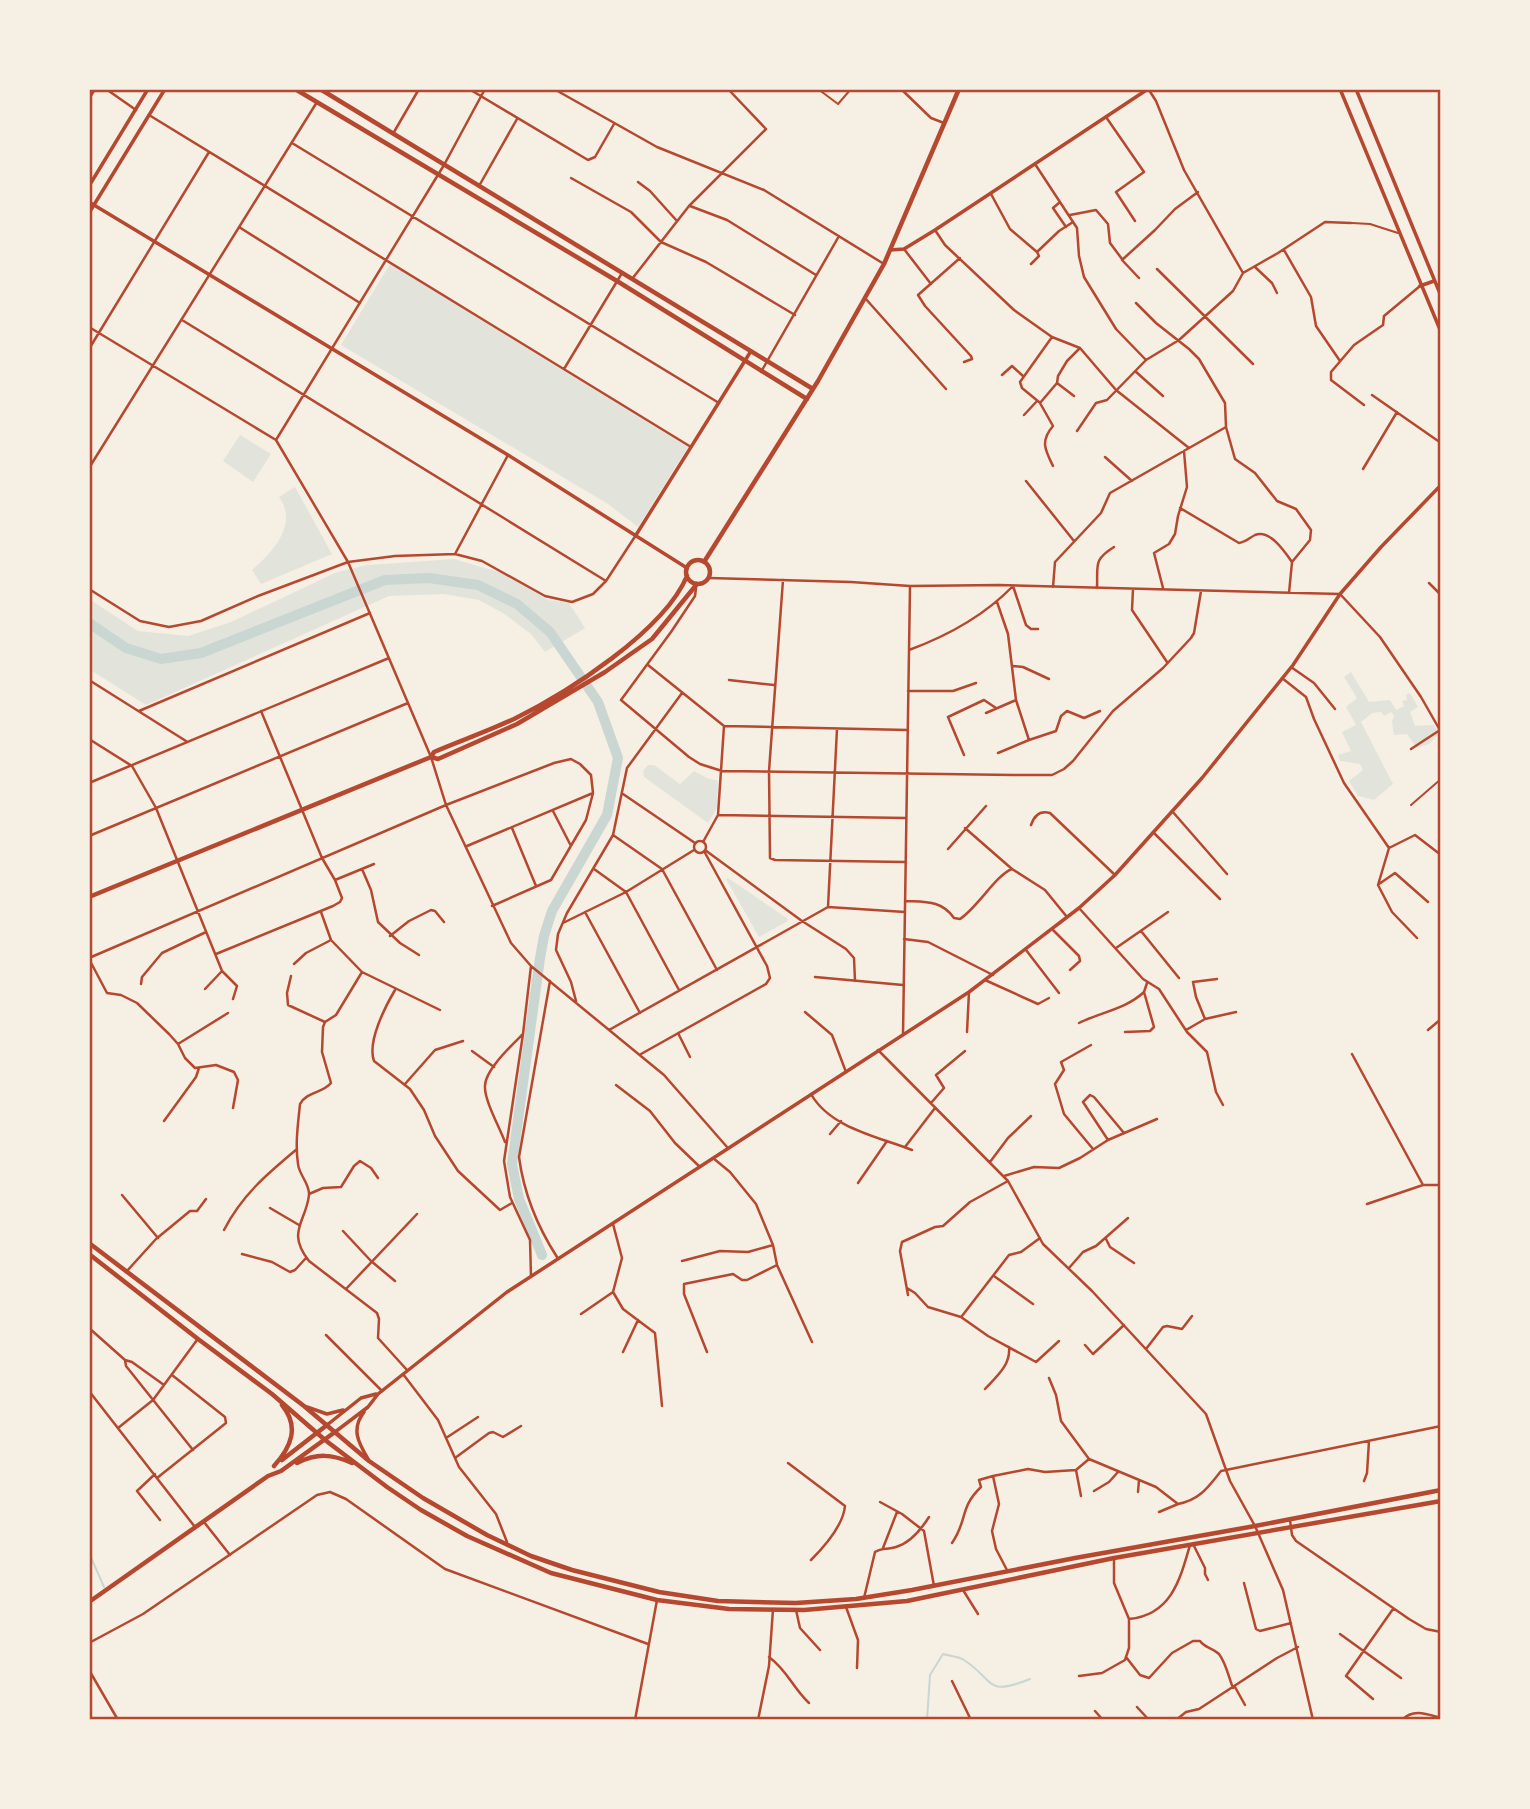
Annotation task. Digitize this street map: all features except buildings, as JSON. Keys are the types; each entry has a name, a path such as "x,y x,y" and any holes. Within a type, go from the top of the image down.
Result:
{"main road":[{"path":"295,89 617,281 807,399"},
{"path":"320,89 813,389"},
{"path":"704,562 807,399 884,264 959,89"},
{"path":"89,897 431,757 434,752 514,718 597,668 643,634 682,587 687,568 696,561 704,562 709,568 709,578 697,584 652,639 605,672 488,739 438,759 431,757"},
{"path":"687,576 697,584"},
{"path":"89,1243 304,1406 369,1461 447,1512 508,1546 547,1563 659,1592 718,1601 775,1603 864,1598 1441,1490"},
{"path":"89,1254 272,1394 325,1440 421,1510 504,1553 551,1573 657,1600 706,1608 796,1610 907,1601 1114,1558 1441,1501"},
{"path":"268,1476 286,1450 293,1428 288,1413 272,1394"},
{"path":"274,1466 327,1424"},
{"path":"281,1471 335,1432"},
{"path":"89,1602 268,1476 309,1457 325,1455 364,1469"}],"street":[{"path":"89,99 95,89"},
{"path":"106,89 136,110"},
{"path":"89,186 148,89"},
{"path":"89,213 92,203 164,89"},
{"path":"393,134 419,89"},
{"path":"469,89 591,160 614,124"},
{"path":"276,440 439,174 485,89"},
{"path":"554,89 614,124 676,155 764,190 884,264"},
{"path":"632,279 689,205 766,129 728,89"},
{"path":"901,89 931,118 944,123"},
{"path":"890,250 904,249 935,230 1148,89 1156,101 1184,170 1243,273"},
{"path":"1340,89 1441,332"},
{"path":"1356,89 1441,296"},
{"path":"89,468 317,103"},
{"path":"149,115 691,447"},
{"path":"1106,117 1144,172 1116,192 1135,221"},
{"path":"479,186 517,118"},
{"path":"292,143 719,403"},
{"path":"89,349 209,152"},
{"path":"1035,164 1077,228 1084,277 1116,329 1146,360"},
{"path":"571,178 631,212 661,242 706,262 795,315"},
{"path":"638,182 650,191 677,221"},
{"path":"1122,260 1175,209 1198,192"},
{"path":"991,194 1010,229 1037,252 1039,256 1031,264"},
{"path":"1060,202 1053,208 1066,227"},
{"path":"92,203 508,455 687,568"},
{"path":"689,205 727,220 816,275"},
{"path":"1070,215 1096,210 1108,224 1110,243 1139,278"},
{"path":"1037,252 1073,222"},
{"path":"1077,431 1096,403 1104,401 1146,360 1179,340 1233,291 1243,273 1284,250 1325,222 1352,223"},
{"path":"239,227 360,303"},
{"path":"935,230 945,245 1014,310 1052,337 1080,348 1116,390 1189,448"},
{"path":"761,372 839,236"},
{"path":"904,249 931,284"},
{"path":"1284,250 1311,297 1316,326 1340,361"},
{"path":"960,258 918,295 971,356 972,359 964,362"},
{"path":"1255,267 1277,293"},
{"path":"1157,269 1253,364"},
{"path":"564,369 622,273"},
{"path":"1364,405 1330,378 1331,372 1357,342 1383,325 1384,316 1420,286 1441,278"},
{"path":"865,298 946,389"},
{"path":"1136,303 1199,359 1222,395 1226,427 1235,458 1255,473 1277,501 1296,509 1311,530 1310,540 1292,562 1289,593"},
{"path":"182,320 606,581"},
{"path":"89,327 276,440 348,562 431,757 446,805 511,943 531,966 664,1075 727,1147"},
{"path":"1052,337 1023,376 1020,385 1039,402 1053,426 1044,440 1044,448 1053,466"},
{"path":"1024,415 1057,383 1061,370 1080,348"},
{"path":"89,589 139,621 169,627 201,621 348,562 395,555 455,554 482,561 556,600 581,600 593,594 606,581 751,351"},
{"path":"1002,375 1012,366 1023,376"},
{"path":"1135,371 1163,396"},
{"path":"1057,383 1074,396"},
{"path":"1372,395 1441,443"},
{"path":"1363,469 1397,412"},
{"path":"1053,587 1055,562 1101,513 1110,494 1226,427"},
{"path":"1164,590 1154,553 1169,544 1173,538 1186,487 1184,451"},
{"path":"455,554 508,455"},
{"path":"1105,457 1132,481"},
{"path":"1026,481 1074,541"},
{"path":"369,1461 359,1442 356,1429 358,1420 380,1392 405,1372 557,1257 613,1224 727,1147 969,992 1079,908 1115,874 1202,778 1291,667 1340,594 1441,485"},
{"path":"1180,508 1239,543 1258,533 1264,534 1283,548 1292,562"},
{"path":"1097,588 1098,559 1114,547"},
{"path":"709,578 910,586 1340,594 1380,637 1422,697 1440,731 1410,749"},
{"path":"783,580 769,771 770,858 830,862 905,862"},
{"path":"1429,583 1441,595"},
{"path":"697,584 695,596 648,665 622,696 622,702 700,764 722,771 834,774 1056,774 1073,761 1113,711 1168,663 1194,633 1201,591"},
{"path":"903,1035 910,586"},
{"path":"909,650 933,641 997,602 1013,586"},
{"path":"1013,586 1024,622 1031,629 1038,629"},
{"path":"1133,589 1132,610 1168,663"},
{"path":"997,602 1008,634 1016,700 1029,740"},
{"path":"139,711 370,613"},
{"path":"89,783 389,658"},
{"path":"648,665 724,726 907,730"},
{"path":"1012,666 1023,667 1049,680"},
{"path":"1291,667 1314,684 1335,709"},
{"path":"1282,678 1307,697 1314,719 1344,783 1389,848"},
{"path":"89,680 187,741"},
{"path":"729,680 774,685"},
{"path":"908,691 953,691 976,683"},
{"path":"576,1002 555,942 562,924 613,835 627,768 682,693"},
{"path":"986,713 1016,700"},
{"path":"964,755 948,717 984,701 996,708"},
{"path":"89,835 408,703"},
{"path":"216,954 321,912 340,902 342,898 322,858 261,711"},
{"path":"998,753 1056,731 1061,716 1067,711 1084,718 1100,711"},
{"path":"641,1054 768,982 770,975 704,851 703,842 718,815 724,726"},
{"path":"828,907 837,729"},
{"path":"89,738 132,766 156,808 222,971 237,986 233,999"},
{"path":"233,1108 238,1080 234,1072 216,1065 195,1068 187,1061 178,1044 137,1003 121,995 107,993 89,958 446,805 567,759 575,761 591,775 593,793 586,820 551,880 492,906"},
{"path":"465,846 593,793"},
{"path":"623,794 695,843 703,842"},
{"path":"948,849 986,806"},
{"path":"553,811 571,846"},
{"path":"1172,811 1227,874"},
{"path":"1031,825 1039,814 1049,813 1115,874"},
{"path":"718,815 906,818"},
{"path":"512,828 536,886"},
{"path":"965,828 1012,869 1045,890 1067,917"},
{"path":"1153,832 1220,899"},
{"path":"613,835 663,869 717,970"},
{"path":"1417,938 1387,904 1378,885 1389,848 1415,835 1441,855"},
{"path":"694,850 695,843"},
{"path":"562,924 626,891 694,850"},
{"path":"694,850 699,853 704,851 722,862 851,953 855,962 855,981"},
{"path":"712,869 722,862"},
{"path":"335,880 374,864"},
{"path":"362,869 371,890 376,919 390,936 419,955"},
{"path":"594,869 626,891 679,991"},
{"path":"905,901 936,903 946,907 954,918 960,919 972,910 1000,876 1012,869"},
{"path":"1378,885 1395,873 1428,902"},
{"path":"609,1030 828,907 905,912"},
{"path":"1079,908 1147,983 1159,989 1186,1030 1207,1052 1216,1093 1223,1105"},
{"path":"390,936 409,921 431,910 435,911 443,922"},
{"path":"321,912 331,940 362,972 440,1010"},
{"path":"585,912 640,1013"},
{"path":"1116,948 1168,912"},
{"path":"1052,929 1079,956 1078,965 1070,970"},
{"path":"1141,931 1179,978"},
{"path":"141,984 142,977 162,953 206,932"},
{"path":"904,939 933,944 993,975"},
{"path":"294,964 306,953 331,940"},
{"path":"1026,950 1059,993"},
{"path":"531,966 504,1161 512,1203 530,1240 531,1276"},
{"path":"205,989 222,971"},
{"path":"362,972 336,1015 325,1022 321,1047 331,1083 327,1088 301,1101 297,1149 299,1170 309,1194 299,1225 300,1246 306,1258 377,1313 378,1338 438,1420 454,1458 466,1478 496,1514 508,1546"},
{"path":"291,976 287,993 288,1005 325,1022"},
{"path":"814,976 904,985"},
{"path":"1205,1019 1193,982 1217,979"},
{"path":"985,980 1038,1003 1049,998"},
{"path":"550,981 519,1157 530,1206 557,1257"},
{"path":"1079,1023 1108,1010 1133,1003 1144,992 1147,983"},
{"path":"395,990 381,1013 371,1052 374,1061 405,1084 416,1096 435,1136 461,1174 500,1210 512,1203"},
{"path":"967,1032 969,992"},
{"path":"1125,1032 1150,1031 1154,1027 1144,992"},
{"path":"805,1012 832,1035 846,1072"},
{"path":"1186,1030 1205,1019 1236,1012"},
{"path":"178,1044 228,1013"},
{"path":"1428,1030 1441,1018"},
{"path":"678,1033 690,1057"},
{"path":"506,1145 485,1087 487,1078 506,1049 523,1034"},
{"path":"405,1084 435,1049 463,1041"},
{"path":"1091,1045 1061,1062 1064,1070 1055,1084 1065,1114 1093,1149"},
{"path":"472,1051 494,1067"},
{"path":"878,1051 1009,1181 1040,1238 1206,1414 1230,1481 1255,1526 1283,1590 1313,1720"},
{"path":"931,1102 944,1088 936,1075 965,1051"},
{"path":"1352,1054 1423,1185"},
{"path":"164,1121 200,1068"},
{"path":"616,1085 650,1111 675,1143 700,1167"},
{"path":"811,1094 823,1110 841,1121 912,1150"},
{"path":"1108,1140 1083,1102 1090,1095 1124,1133"},
{"path":"905,1147 936,1107"},
{"path":"990,1162 1008,1138 1031,1115"},
{"path":"1004,1176 1034,1167 1059,1168 1108,1140 1157,1119"},
{"path":"830,1133 841,1121"},
{"path":"858,1183 887,1141"},
{"path":"224,1230 234,1210 248,1192 297,1149"},
{"path":"713,1158 730,1172 757,1204 773,1245 777,1265 812,1342"},
{"path":"309,1194 323,1188 341,1187 360,1161 372,1168 379,1178"},
{"path":"908,1295 900,1248 902,1242 943,1226 977,1197 1009,1181"},
{"path":"1367,1204 1423,1185 1441,1185"},
{"path":"122,1195 158,1238"},
{"path":"126,1272 158,1238 191,1210 197,1211 206,1199"},
{"path":"270,1208 299,1225"},
{"path":"346,1289 417,1213"},
{"path":"1069,1268 1083,1252 1105,1239 1128,1219"},
{"path":"581,1314 613,1292 622,1258 613,1224"},
{"path":"343,1231 371,1261 395,1280"},
{"path":"961,1317 1009,1255 1021,1251 1040,1238"},
{"path":"1105,1239 1115,1251 1134,1263"},
{"path":"682,1261 720,1251 748,1252 773,1245"},
{"path":"242,1254 272,1262 290,1272 306,1258"},
{"path":"707,1352 684,1294 684,1284 733,1274 747,1280 777,1265"},
{"path":"994,1276 1033,1304"},
{"path":"907,1288 928,1307 961,1317 1036,1362 1059,1342"},
{"path":"613,1292 622,1309 650,1328 657,1339 662,1406"},
{"path":"1146,1349 1163,1327 1182,1329 1192,1316"},
{"path":"623,1352 638,1320"},
{"path":"1085,1345 1093,1354 1124,1325"},
{"path":"89,1328 125,1360 164,1385"},
{"path":"326,1335 380,1392"},
{"path":"118,1429 153,1401 198,1339"},
{"path":"985,1389 1005,1365 1010,1356 1009,1347"},
{"path":"125,1360 153,1401 193,1450"},
{"path":"160,1520 137,1491 224,1426 226,1420 172,1375"},
{"path":"1049,1378 1056,1395 1061,1421 1090,1460 1162,1490 1178,1504"},
{"path":"89,1391 196,1529"},
{"path":"327,1424 361,1398 380,1392"},
{"path":"304,1406 327,1414 348,1408"},
{"path":"335,1432 368,1407"},
{"path":"446,1438 478,1417"},
{"path":"454,1458 489,1433 503,1437 521,1426"},
{"path":"1159,1512 1205,1493 1221,1471 1441,1426"},
{"path":"1364,1481 1369,1441"},
{"path":"952,1543 961,1530 967,1502 981,1487 979,1480 1028,1469 1045,1472 1076,1470 1090,1460"},
{"path":"788,1463 843,1503 846,1508 827,1543 811,1560"},
{"path":"1076,1470 1081,1496"},
{"path":"1094,1491 1109,1482 1118,1472"},
{"path":"993,1476 999,1504 992,1531 996,1549 1008,1572"},
{"path":"1138,1492 1139,1480"},
{"path":"89,1643 143,1614 317,1495 331,1492 346,1499 445,1569 648,1644"},
{"path":"880,1502 921,1528 925,1534 934,1586"},
{"path":"883,1548 897,1511"},
{"path":"864,1598 873,1555 883,1548 896,1547 911,1539 929,1517"},
{"path":"1290,1520 1296,1541 1421,1627 1441,1632"},
{"path":"204,1522 231,1555"},
{"path":"1192,1545 1205,1568 1208,1580"},
{"path":"1129,1619 1147,1615 1166,1604 1179,1580 1192,1545"},
{"path":"1079,1676 1117,1666 1126,1657 1129,1648 1129,1619 1114,1583 1114,1558"},
{"path":"1244,1583 1256,1629 1260,1631 1292,1623"},
{"path":"963,1590 978,1614"},
{"path":"635,1720 657,1600"},
{"path":"846,1607 858,1640 857,1668"},
{"path":"758,1720 769,1657 773,1609"},
{"path":"1373,1699 1346,1676 1394,1609"},
{"path":"796,1610 800,1628 820,1650"},
{"path":"1340,1634 1401,1678"},
{"path":"1126,1657 1140,1675 1149,1678 1172,1653 1193,1641 1200,1641 1221,1657 1245,1705"},
{"path":"1176,1720 1186,1712 1199,1709 1298,1647"},
{"path":"769,1657 783,1668 793,1686 808,1703"},
{"path":"89,1670 118,1720"},
{"path":"951,1681 971,1720"},
{"path":"1137,1707 1149,1720"},
{"path":"1095,1711 1103,1720"},
{"path":"1402,1720 1409,1714 1422,1713 1441,1718"}],"lane":[{"path":"818,89 838,104 851,89"},
{"path":"1352,223 1370,224 1399,233"},
{"path":"1411,805 1441,779"}],"shaded area":[{"path":"390,264 688,447 638,527 608,504 341,345"},
{"path":"240,435 271,454 253,482 223,461"},
{"path":"295,487 332,554 261,584 252,570 275,547 285,527 286,517 279,497"},
{"path":"454,559 506,574 548,600 569,603 585,628 545,652 531,634 503,613 479,600 444,594 389,596 146,705 89,669 89,599 138,631 188,636 231,622 337,572 368,565"},
{"path":"1351,672 1369,702 1390,700 1396,710 1404,706 1402,701 1407,700 1406,695 1410,693 1418,707 1410,712 1415,726 1434,725 1439,734 1429,744 1417,748 1407,734 1394,735 1394,715 1391,712 1384,716 1381,712 1372,713 1361,722 1393,784 1374,800 1358,796 1349,781 1363,770 1360,764 1340,761 1338,755 1351,751 1342,732 1356,725 1346,707 1357,698 1344,677"},
{"path":"648,765 654,765 680,784 694,771 718,781 717,808 708,823 644,777 643,771"},
{"path":"726,879 788,921 759,937"}],"waterway":[{"path":"89,623 126,648 161,659 201,653 385,580 429,578 478,585 517,604 550,632 598,702 618,758 607,815 552,911 540,958 512,1164 519,1199 542,1255"},
{"path":"89,1553 104,1587"},
{"path":"927,1720 930,1675 943,1654 962,1659 998,1686 1005,1687 1030,1679"}]}
